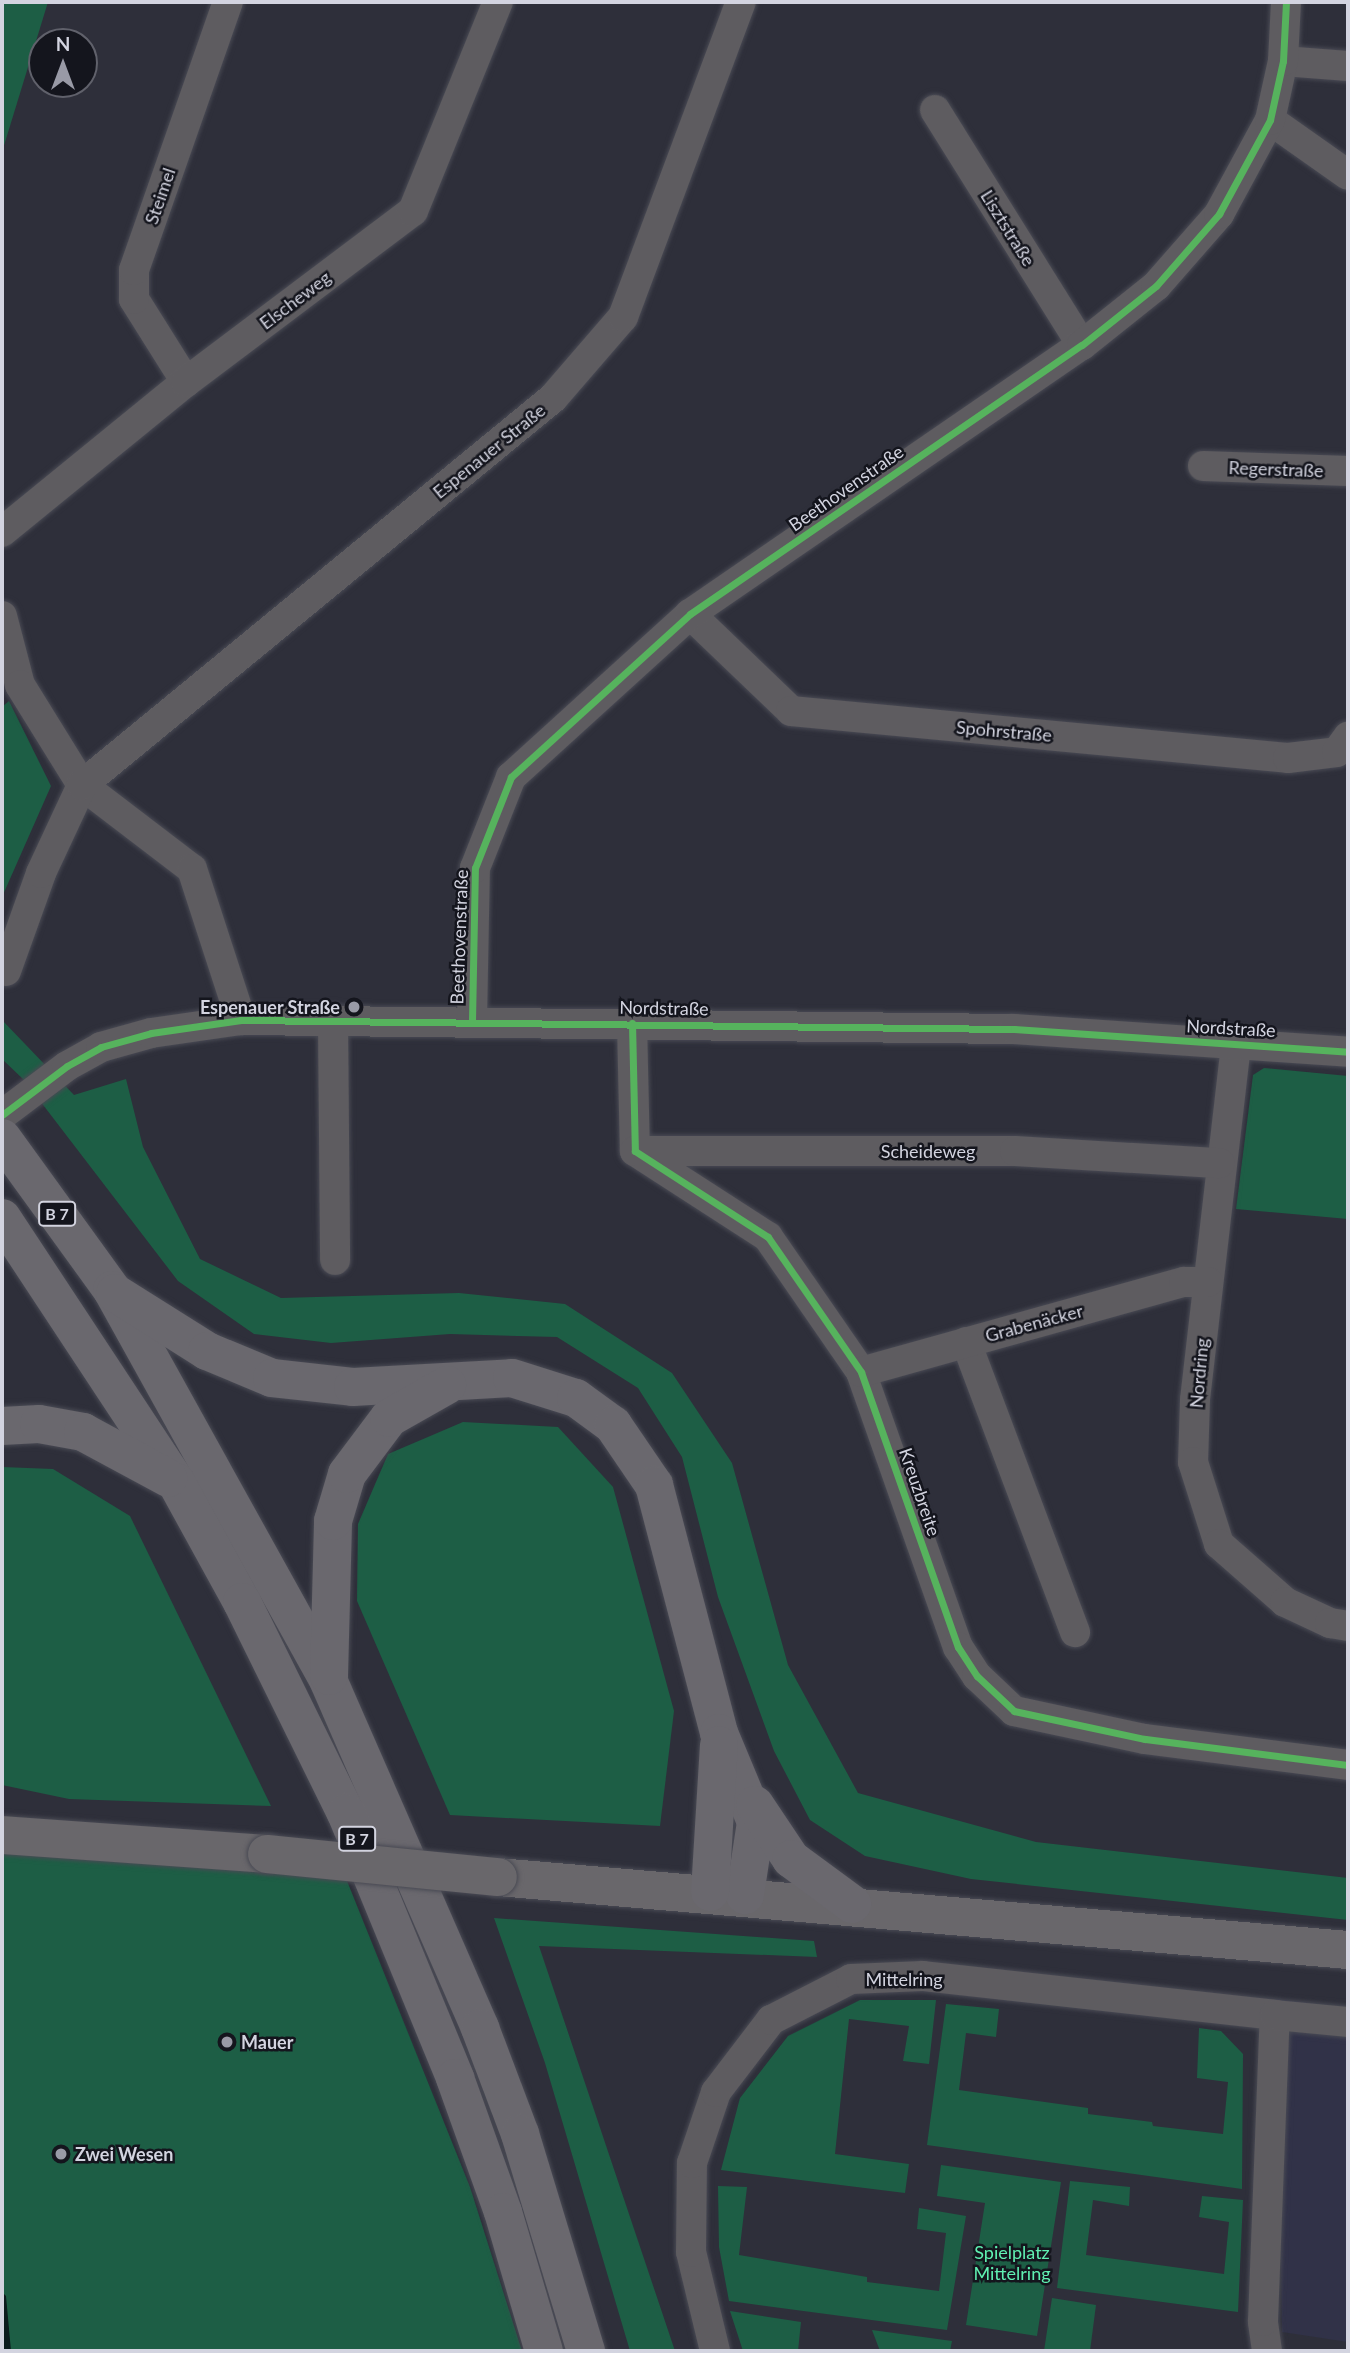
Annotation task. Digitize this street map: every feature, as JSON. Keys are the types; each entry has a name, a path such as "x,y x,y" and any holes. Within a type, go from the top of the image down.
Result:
{"highway":[{"name":"B 7","path":"2,1138 112,1290 329,1682 425,1901 520,2134 586,2351"},
{"name":"B 7","path":"2,1218 176,1482 242,1602 346,1813 455,2078 503,2212 544,2351"},
{"path":"112,1290 207,1351 272,1378 326,1387 512,1378 555,1388 595,1410 630,1443 661,1508 719,1733 756,1822 728,1894"},
{"path":"329,1682 332,1521 347,1474 389,1418 426,1394 467,1379"},
{"path":"2,1426 39,1424 83,1432 176,1482"},
{"path":"719,1733 728,1894"},
{"path":"739,1776 791,1859 852,1904"}],"main road":[{"path":"2,1835 267,1854 498,1877 852,1904 1348,1950"}],"street":[{"name":"Steimel","path":"186,382 134,299 134,270 228,2"},
{"name":"Elscheweg","path":"2,531 186,382 413,211 498,2"},
{"name":"Espenauer Straße","path":"6,971 41,873 82,785 553,398 623,317 741,2"},
{"name":"Beethovenstraße","path":"472,1021 475,868 511,777 690,614 1082,345 1156,286 1219,214 1270,120 1283,61 1286,2"},
{"path":"1283,61 1348,66"},
{"name":"Lisztstraße","path":"935,110 1082,345"},
{"path":"1270,120 1348,175"},
{"name":"Regerstraße","path":"1203,467 1348,471"},
{"name":"Spohrstraße","path":"690,614 792,711 1288,758 1337,752 1348,737"},
{"path":"2,617 20,685 82,785 192,869 241,1020"},
{"path":"333,1019 335,1261"},
{"name":"Nordstraße","path":"2,1115 67,1066 101,1047 139,1037 241,1020 1014,1029 1348,1052"},
{"path":"632,1023 635,1151"},
{"name":"Nordring","path":"1236,1045 1220,1163 1193,1462 1219,1544 1285,1602 1330,1623 1348,1626"},
{"name":"Scheideweg","path":"635,1151 1015,1151 1220,1163"},
{"name":"Kreuzbreite","path":"635,1151 768,1237 861,1372 958,1647 978,1676 1014,1712 1145,1739 1348,1765"},
{"name":"Grabenäcker","path":"861,1372 1184,1282 1208,1282"},
{"path":"966,1342 1075,1632"},
{"name":"Mittelring","path":"715,2351 691,2252 692,2163 716,2092 771,2020 851,1979 923,1976 1348,2022"},
{"path":"1266,2351 1263,2321 1275,2015"}],"shaded area":[{"path":"1277,1999 1348,2008 1348,2342 1282,2332"},
{"path":"2,2292 6,2296 11,2351 2,2351"}],"green space":[{"path":"2,2 48,2 40,28 28,28 28,67 2,152"},
{"path":"9,701 51,786 2,897 2,707"},
{"path":"2,1020 74,1095 126,1079 143,1147 200,1259 281,1298 459,1293 565,1304 672,1373 732,1463 788,1665 858,1793 1036,1842 1348,1878 1348,1920 971,1879 865,1856 810,1820 774,1751 718,1597 682,1457 638,1388 557,1337 450,1334 331,1343 254,1334 178,1281 24,1080 2,1059"},
{"path":"1264,1068 1348,1076 1348,1219 1236,1209 1253,1075"},
{"path":"463,1422 558,1427 613,1487 674,1711 660,1826 450,1815 357,1601 358,1524 388,1454"},
{"path":"2,1467 53,1469 130,1516 271,1806 69,1799 2,1785"},
{"path":"2,1835 339,1861 470,2187 522,2351 2,2351"},
{"path":"494,1918 814,1941 817,1957 539,1946 675,2351 630,2351 545,2063"},
{"path":"860,2000 936,2000 929,2064 903,2061 909,2026 849,2019 835,2154 909,2164 905,2193 721,2170 740,2098 788,2036"},
{"path":"946,2004 999,2009 996,2037 966,2033 959,2090 1088,2108 1088,2114 1152,2122 1153,2126 1223,2134 1228,2082 1197,2078 1199,2028 1221,2031 1243,2054 1242,2189 927,2145"},
{"name":"Spielplatz Mittelring","path":"941,2165 1061,2182 1037,2336 966,2325 985,2203 937,2196"},
{"path":"1070,2181 1130,2187 1129,2206 1093,2200 1086,2255 1224,2274 1229,2222 1199,2217 1202,2196 1243,2200 1238,2312 1057,2288"},
{"path":"718,2186 747,2187 739,2255 867,2277 867,2282 939,2291 946,2233 917,2229 919,2208 966,2216 947,2330 729,2301 719,2247"},
{"path":"1052,2298 1096,2305 1090,2351 1044,2351"},
{"path":"730,2311 801,2322 798,2351 743,2351"},
{"path":"872,2330 952,2341 950,2351 880,2351"}],"cycle path":[{"path":"472,1021 475,868 511,777 690,614 1082,345 1156,286 1219,214 1270,120 1283,61 1286,2"},
{"path":"2,1115 67,1066 101,1047 151,1033 241,1020 1014,1029 1348,1052"},
{"path":"632,1023 635,1151 768,1237 861,1372 958,1647 977,1676 1014,1711 1145,1739 1348,1765"}],"place":[{"name":"Espenauer Straße","path":"354,1007"},
{"name":"Mauer","path":"227,2042"},
{"name":"Zwei Wesen","path":"61,2154"}]}
